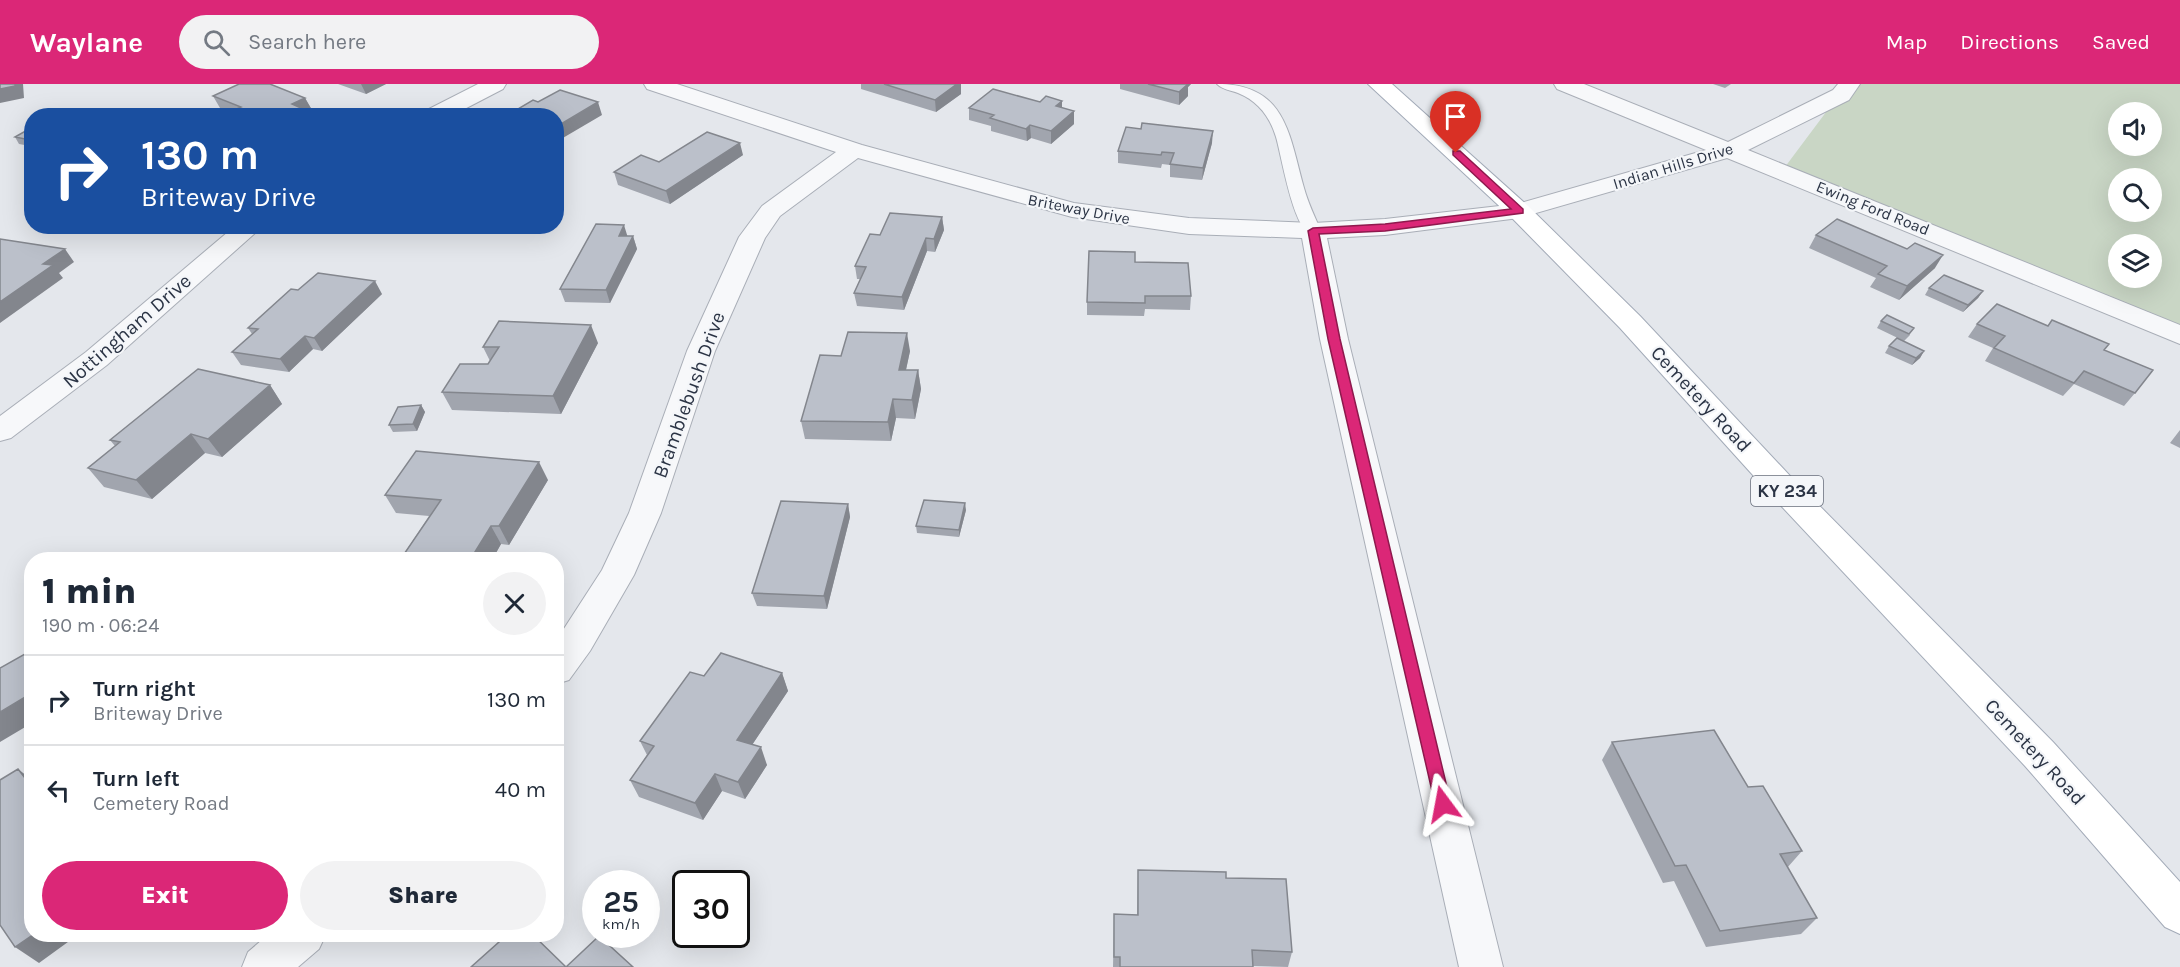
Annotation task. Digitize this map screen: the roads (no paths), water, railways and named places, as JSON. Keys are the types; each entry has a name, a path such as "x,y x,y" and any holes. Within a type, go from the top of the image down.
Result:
{"main road":[{"name":"Cemetery Road","path":"1379,84 1519,211 1630,322 1781,486 2039,754 2180,914"}],"street":[{"path":"448,108 495,84"},
{"name":"Briteway Drive","path":"655,84 854,150 1038,202 1104,216 1189,226 1313,231 1385,228 1519,211"},
{"name":"Ewing Ford Road","path":"1565,84 2180,336"},
{"name":"Indian Hills Drive","path":"1519,211 1730,150 1841,95 1849,84"},
{"name":"Bramblebush Drive","path":"564,658 617,575 641,523 701,351 752,237 771,211 854,150"},
{"path":"1313,231 1334,339 1481,967"},
{"name":"Nottingham Drive","path":"0,431 61,388 240,234"},
{"path":"264,967 294,942"}],"lane":[{"path":"1224,84 1245,88 1272,109 1285,134 1296,189 1313,231"}]}
